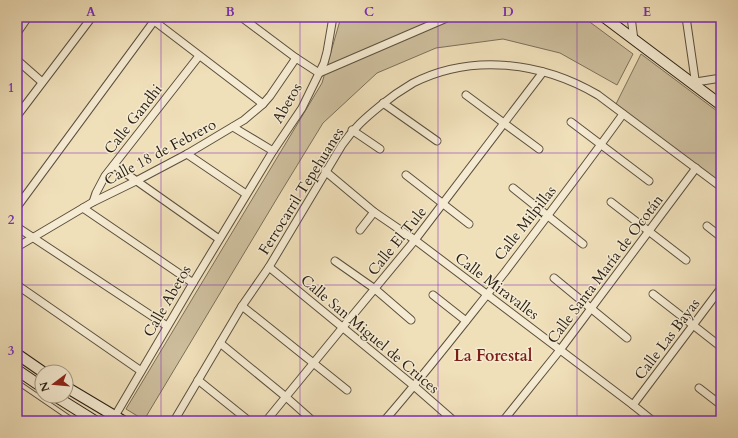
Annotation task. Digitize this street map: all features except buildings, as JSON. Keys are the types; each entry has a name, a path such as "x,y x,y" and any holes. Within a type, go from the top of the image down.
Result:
{"main road":[{"path":"604,17 696,84 721,105"},
{"path":"17,354 34,366"},
{"path":"17,370 34,382"},
{"path":"74,392 116,420"},
{"path":"67,404 94,421"}],"street":[{"path":"17,33 28,17"},
{"path":"17,116 92,17"},
{"path":"241,17 296,58 319,73 449,17"},
{"name":"Abetos","path":"246,194 302,108 319,73 327,52 333,17"},
{"path":"631,17 634,40"},
{"path":"686,17 696,84 721,78"},
{"path":"17,207 153,18 199,56 264,104"},
{"name":"Calle Gandhi","path":"93,202 101,183 114,165 199,56"},
{"name":"Calle 18 de Febrero","path":"17,246 93,202 187,154 244,120 264,104 296,58"},
{"path":"17,60 42,82"},
{"name":"Ferrocarril Tepehuanes","path":"174,421 242,306 269,267 325,171 352,130 383,103 403,89 425,78 466,66 491,64 519,66 568,80 598,94 721,187"},
{"name":"Calle El Tule","path":"266,421 416,240 543,72"},
{"path":"466,95 538,150"},
{"path":"383,103 437,141"},
{"name":"Calle Milpillas","path":"384,421 466,321 548,216 624,114"},
{"path":"571,122 649,181"},
{"path":"233,127 273,151"},
{"path":"352,130 380,149"},
{"path":"187,154 246,194"},
{"path":"114,165 219,239"},
{"name":"Calle Santa María de Ocotán","path":"503,421 592,309 696,168"},
{"name":"Calle Miravalles","path":"325,171 374,212 416,240 653,421"},
{"path":"406,175 469,224"},
{"path":"513,188 583,244"},
{"name":"Calle Abetos","path":"116,420 141,371 246,194"},
{"path":"611,202 686,260"},
{"path":"83,208 193,283"},
{"path":"360,230 374,212"},
{"path":"707,226 721,237"},
{"path":"17,227 167,326"},
{"path":"335,261 375,289 411,320"},
{"name":"Calle San Miguel de Cruces","path":"269,267 414,386 454,421"},
{"path":"554,278 627,338"},
{"path":"17,285 141,371"},
{"name":"Calle Las Bayas","path":"633,405 721,288"},
{"path":"433,294 466,321"},
{"path":"653,294 721,347"},
{"path":"242,306 314,362 347,390"},
{"path":"220,343 313,421"},
{"path":"198,380 249,421"},
{"path":"699,388 721,405"}],"lane":[{"path":"17,382 74,421"}],"shaded area":[{"path":"341,17 583,17 633,54 617,85 560,53 503,39 436,48 377,73 323,123 144,420 126,409 322,83"},
{"path":"641,54 721,114 721,184 616,104"}],"district":[{"name":"La Forestal","path":"493,356"}]}
